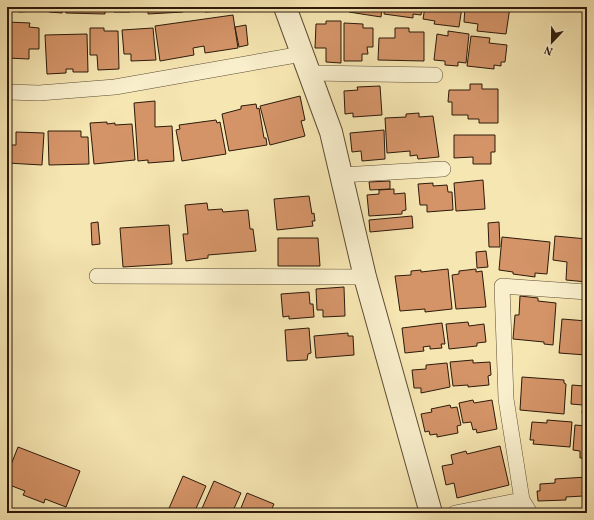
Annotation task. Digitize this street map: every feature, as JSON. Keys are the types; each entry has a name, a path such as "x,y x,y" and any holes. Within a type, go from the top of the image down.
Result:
{"street":[{"path":"285,7 331,132 366,277 431,513"}],"lane":[{"path":"7,92 39,93 115,87 306,64 435,75"},
{"path":"341,175 443,169"},
{"path":"97,276 366,277"},
{"path":"530,513 522,500 506,398 502,286 587,292"},
{"path":"455,513 522,500"}],"building":[{"path":"7,7 13,7 13,11 7,11"},
{"path":"19,7 62,7 62,13 49,12 48,10 19,12"},
{"path":"66,7 105,7 105,14 66,13"},
{"path":"114,7 145,7 145,9 130,9 130,12 114,12"},
{"path":"148,7 183,7 183,12 148,14"},
{"path":"205,7 221,7 222,11 205,12"},
{"path":"349,7 382,7 381,17 349,12"},
{"path":"385,7 422,7 421,15 413,14 413,18 384,14"},
{"path":"425,7 462,7 459,27 434,24 435,21 423,19"},
{"path":"465,7 510,7 506,34 477,31 478,24 464,22"},
{"path":"233,15 238,48 205,53 204,46 193,48 194,55 160,61 155,26"},
{"path":"326,21 341,21 341,63 326,62 326,48 315,48 316,24 326,24"},
{"path":"7,22 30,23 29,27 39,28 39,49 29,49 29,59 7,58"},
{"path":"344,23 363,24 363,28 373,28 373,47 367,47 368,54 362,54 362,61 344,61"},
{"path":"246,25 248,45 239,47 235,27"},
{"path":"90,28 104,28 104,31 118,31 119,69 98,70 97,55 90,55"},
{"path":"153,28 156,60 131,61 131,54 124,54 122,30"},
{"path":"395,28 409,28 409,32 424,32 424,61 378,60 379,38 395,38"},
{"path":"448,31 469,34 466,63 458,62 458,66 445,65 445,61 434,60 437,34 448,36"},
{"path":"87,34 88,72 73,72 73,69 66,69 66,73 47,74 45,35"},
{"path":"471,36 490,38 489,43 507,45 505,62 501,62 501,66 494,65 494,69 467,66"},
{"path":"470,84 482,84 482,89 498,89 498,123 479,123 479,119 468,119 468,115 452,115 452,102 448,102 449,90 470,90"},
{"path":"380,86 382,115 353,117 353,113 345,114 344,91 358,90 357,87"},
{"path":"300,96 305,120 301,121 305,136 270,145 260,106"},
{"path":"155,101 155,127 172,126 174,161 148,163 148,160 138,161 134,103"},
{"path":"256,104 257,109 259,108 264,138 266,138 267,145 229,151 222,114 241,109 241,106"},
{"path":"419,113 419,117 433,116 439,157 418,159 417,155 410,156 410,151 387,153 385,118 406,117 406,114"},
{"path":"216,120 217,123 220,122 226,154 182,161 176,130 180,129 179,125"},
{"path":"107,122 107,124 115,123 115,125 132,124 135,160 94,164 90,123"},
{"path":"384,130 385,159 362,161 361,151 352,152 350,133"},
{"path":"48,131 81,131 81,137 88,137 89,164 49,165"},
{"path":"16,132 44,133 42,165 7,163 8,145 16,145"},
{"path":"454,135 495,135 495,152 491,152 491,164 473,164 473,157 454,158"},
{"path":"483,180 485,209 456,211 454,183"},
{"path":"390,181 390,189 370,190 369,182"},
{"path":"433,183 433,186 447,185 448,192 452,192 453,210 427,212 427,205 420,205 418,184"},
{"path":"394,189 394,194 405,193 406,210 402,211 402,214 369,216 367,195 379,194 379,190"},
{"path":"309,196 312,214 314,213 315,221 312,221 313,226 277,230 274,199"},
{"path":"207,203 208,210 222,209 223,212 248,210 250,229 253,229 256,251 208,255 208,258 186,261 183,234 188,234 185,205"},
{"path":"412,216 413,228 370,232 369,220"},
{"path":"98,222 100,244 92,245 91,223"},
{"path":"499,222 500,247 489,247 488,223"},
{"path":"169,225 172,264 123,267 120,228"},
{"path":"555,236 587,239 587,282 566,280 567,262 553,260"},
{"path":"502,237 550,242 547,274 535,273 535,277 513,274 513,272 499,270"},
{"path":"278,238 318,238 320,266 278,266"},
{"path":"486,251 488,267 477,268 476,252"},
{"path":"448,269 452,309 425,312 425,309 400,311 395,276 411,275 411,271 421,270 421,272"},
{"path":"476,269 476,272 482,271 486,307 456,309 452,275 459,274 459,271"},
{"path":"344,287 345,316 323,317 323,310 317,310 316,289"},
{"path":"309,292 310,304 313,304 314,317 289,319 289,316 283,317 281,294"},
{"path":"520,296 538,298 538,301 556,303 553,345 544,344 544,342 513,339 515,315 519,315"},
{"path":"562,319 587,321 586,355 559,353"},
{"path":"468,322 469,326 484,324 486,342 477,343 477,346 449,349 446,324"},
{"path":"442,323 445,344 441,344 442,348 430,349 430,346 423,347 424,351 405,353 402,328"},
{"path":"309,328 311,353 308,354 307,360 287,361 285,330"},
{"path":"348,333 348,336 353,336 354,355 316,358 314,336"},
{"path":"473,360 473,363 490,362 491,375 488,376 489,385 468,387 468,385 453,386 450,362"},
{"path":"447,363 450,387 421,393 421,388 414,388 412,370 426,369 426,365"},
{"path":"522,377 564,380 564,383 566,384 564,414 520,410"},
{"path":"584,378 587,378 587,413 582,413 583,405 571,404 572,385 584,386"},
{"path":"473,400 474,403 492,400 497,429 477,433 476,429 473,430 471,422 463,423 459,403"},
{"path":"450,405 451,408 457,407 461,425 457,426 458,433 437,437 437,434 430,435 429,431 425,432 421,414 432,412 431,409"},
{"path":"547,420 572,422 570,447 533,444 534,440 530,440 532,422 547,423"},
{"path":"575,425 587,426 587,458 580,458 580,451 573,450"},
{"path":"500,446 509,485 457,498 454,483 446,485 442,466 453,464 451,455 466,451 467,454"},
{"path":"18,447 80,471 66,507 45,499 44,503 23,495 25,491 7,484 7,475"},
{"path":"183,476 206,486 194,513 167,513"},
{"path":"587,477 587,492 582,492 583,496 566,497 566,500 538,501 537,491 540,491 540,484 555,483 555,479"},
{"path":"214,481 241,493 232,513 200,513"},
{"path":"247,493 274,504 270,513 239,513"}]}
